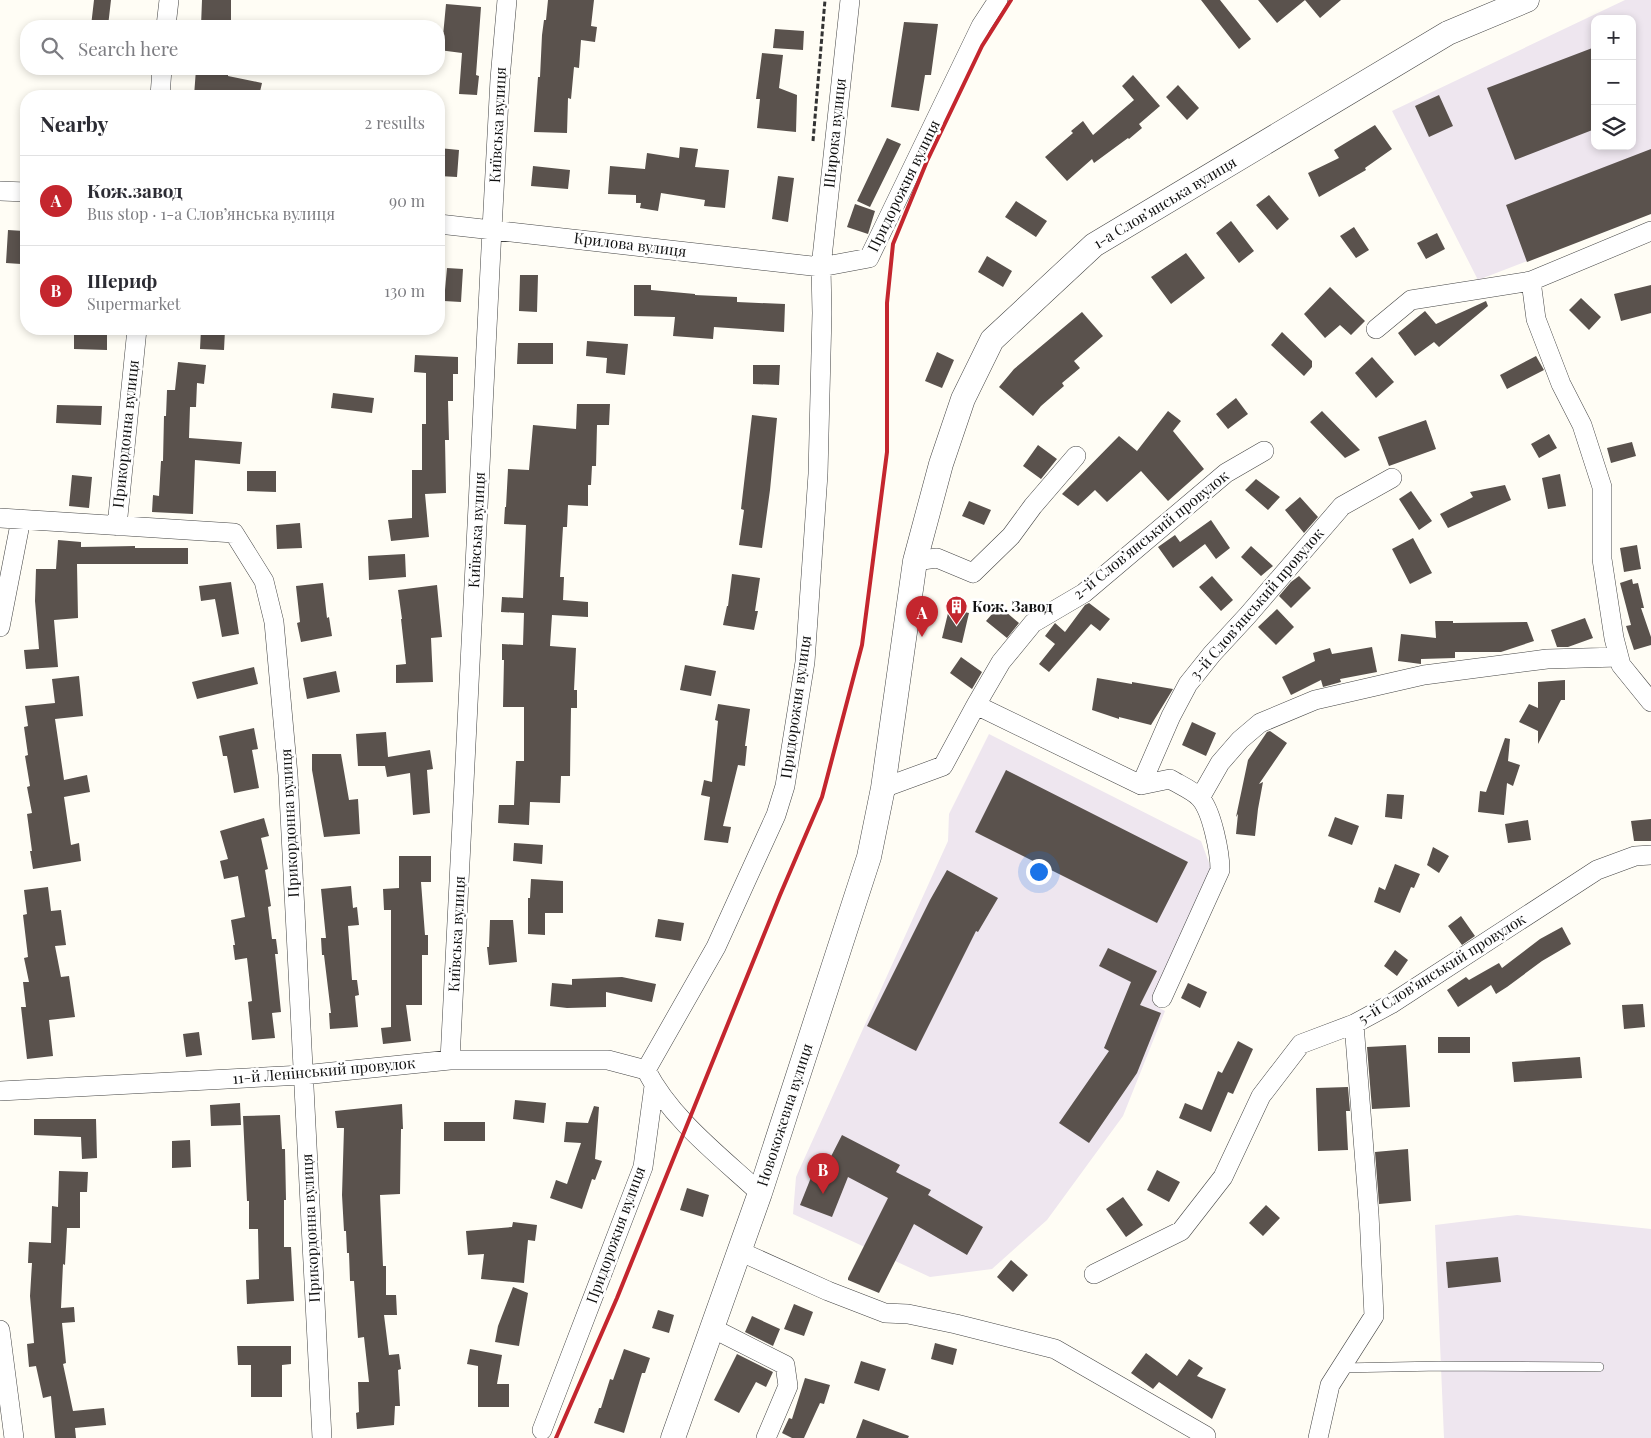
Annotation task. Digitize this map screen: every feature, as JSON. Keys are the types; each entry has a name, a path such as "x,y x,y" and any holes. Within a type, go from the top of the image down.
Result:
{"street":[{"path":"166,20 168,0"},
{"name":"Київська вулиця","path":"450,1060 492,229 506,0"},
{"name":"Широка вулиця","path":"821,267 850,0"},
{"name":"Придорожня вулиця","path":"541,1434 643,1166 650,1078 716,947 776,815 785,786 805,662 818,484 822,313 821,267 869,258 981,26 998,0"},
{"name":"1-а Слов’янська вулиця","path":"883,788 915,560 941,464 963,399 992,340 1094,245 1448,33 1527,0"},
{"path":"160,90 162,75"},
{"path":"0,191 20,192"},
{"name":"Крилова вулиця","path":"445,225 821,267"},
{"path":"1376,329 1411,300 1531,281 1651,231"},
{"path":"1531,281 1536,319 1561,384 1582,425 1602,486 1602,559 1614,638 1621,665 1651,702"},
{"name":"Прикордонна вулиця","path":"136,335 117,526 234,533 264,580 274,622 288,775 322,1438"},
{"name":"2-й Слов’янський провулок","path":"883,788 944,766 1001,662 1033,623 1084,593 1226,473 1264,451"},
{"path":"915,560 937,558 974,573 1011,536 1033,506 1076,456"},
{"name":"3-й Слов’янський провулок","path":"1141,785 1171,716 1188,684 1212,654 1342,506 1392,478"},
{"path":"0,518 117,526"},
{"path":"0,627 21,520"},
{"path":"1200,798 1220,764 1240,740 1260,723 1315,700 1424,674 1547,659 1619,657"},
{"path":"976,705 1141,785 1170,779 1200,798 1207,811 1214,833 1220,860 1220,870 1162,998"},
{"name":"Новокожевна вулиця","path":"674,1438 760,1193 868,857 883,788"},
{"name":"5-й Слов’янський провулок","path":"1094,1274 1181,1231 1223,1177 1261,1096 1301,1044 1354,1024 1391,1004 1597,870 1635,856 1651,855"},
{"path":"1318,1438 1330,1385 1374,1316 1354,1024"},
{"name":"11-й Ленінський провулок","path":"0,1091 303,1075 450,1060 608,1060 650,1078"},
{"path":"650,1078 688,1126 760,1193"},
{"path":"739,1252 828,1291 885,1313 908,1314 956,1324 1055,1349 1206,1436"},
{"path":"712,1328 785,1365 788,1386 766,1438"},
{"path":"0,1330 14,1438"}],"lane":[{"path":"1341,1368 1441,1366 1599,1367"}],"path":[{"path":"813,147 825,0"}],"shaded area":[{"path":"1625,0 1651,0 1651,213 1478,280 1392,111 1591,16 1591,150 1636,150 1636,15 1594,15"},
{"path":"989,734 1201,841 1212,871 1154,1005 1165,1011 1123,1116 1047,1220 992,1269 930,1277 793,1214 796,1177 948,841 949,814"},
{"path":"1517,1215 1651,1229 1651,1438 1444,1438 1435,1225"}],"building":[{"path":"94,0 111,0 109,20 92,20"},
{"path":"202,0 231,0 231,20 201,20"},
{"path":"548,0 594,0 591,26 597,27 595,42 581,40 579,68 574,67 571,99 568,98 567,133 534,132 542,35"},
{"path":"1201,0 1220,0 1251,39 1239,49"},
{"path":"1258,0 1305,0 1277,23"},
{"path":"1305,0 1341,0 1320,18"},
{"path":"446,4 481,7 476,75 479,76 477,95 459,94 462,53 445,51"},
{"path":"904,22 938,24 931,75 925,75 919,111 891,107"},
{"path":"775,29 804,31 803,50 773,48"},
{"path":"1591,49 1591,131 1515,160 1487,88"},
{"path":"762,53 783,55 779,88 797,95 796,132 757,128 760,99 756,99"},
{"path":"196,75 228,75 262,83 260,90 194,90"},
{"path":"1133,75 1160,106 1139,124 1142,128 1129,139 1094,163 1092,159 1067,181 1045,157 1073,133 1071,131 1083,121 1093,135 1134,100 1122,86"},
{"path":"1178,85 1199,108 1187,120 1166,97"},
{"path":"1439,95 1453,126 1429,137 1415,106"},
{"path":"1375,125 1392,149 1365,168 1366,170 1319,197 1308,173 1339,158 1334,150"},
{"path":"887,138 901,144 870,207 857,201"},
{"path":"680,147 698,149 695,167 729,170 725,208 704,206 705,200 661,193 658,211 640,208 641,203 636,203 636,195 608,194 610,166 645,169 647,153 679,158"},
{"path":"445,149 459,150 457,177 445,176"},
{"path":"1651,149 1651,214 1527,262 1506,205"},
{"path":"533,166 570,170 568,189 531,186"},
{"path":"778,176 794,178 788,222 772,219"},
{"path":"1269,195 1289,219 1277,230 1256,205"},
{"path":"1016,201 1047,221 1036,237 1005,217"},
{"path":"855,204 875,211 868,234 847,227"},
{"path":"1231,221 1254,251 1239,263 1216,233"},
{"path":"1354,227 1369,250 1356,258 1340,236"},
{"path":"8,230 20,231 20,264 6,263"},
{"path":"1437,233 1445,249 1426,259 1417,243"},
{"path":"1186,253 1205,278 1171,304 1151,277"},
{"path":"987,256 1012,271 1003,287 978,272"},
{"path":"447,268 463,269 461,302 445,301"},
{"path":"520,275 538,275 537,312 519,311"},
{"path":"634,285 651,285 651,290 737,297 737,302 785,304 784,332 714,327 713,339 673,336 675,317 634,316"},
{"path":"1651,285 1651,313 1621,321 1614,294"},
{"path":"1330,287 1365,321 1351,335 1340,325 1325,338 1304,314"},
{"path":"1581,298 1601,317 1589,330 1569,310"},
{"path":"1486,301 1488,306 1439,347 1434,342 1415,356 1398,333 1425,311 1436,324"},
{"path":"1082,312 1103,336 1074,361 1080,368 1062,383 1064,386 1041,406 1033,416 999,387 1014,369"},
{"path":"1282,332 1312,361 1312,367 1304,376 1271,345"},
{"path":"74,335 107,335 107,350 74,349"},
{"path":"201,335 225,335 224,350 200,349"},
{"path":"587,341 628,344 625,375 606,373 607,358 586,356"},
{"path":"518,343 553,343 553,364 517,364"},
{"path":"937,352 954,360 942,388 925,381"},
{"path":"415,355 458,357 458,374 453,374 453,401 448,401 449,440 445,440 446,493 425,494 429,537 391,541 388,520 412,518 412,470 422,470 422,424 426,424 426,373 414,372"},
{"path":"1536,356 1544,370 1507,389 1500,375"},
{"path":"1372,357 1394,382 1376,398 1355,373"},
{"path":"178,362 206,365 204,384 197,383 196,407 190,407 189,438 242,442 240,464 195,460 193,514 152,512 153,495 159,496 167,390 175,390"},
{"path":"753,365 780,365 779,385 753,384"},
{"path":"333,393 374,398 372,413 331,408"},
{"path":"1236,398 1248,414 1228,429 1216,414"},
{"path":"577,404 610,404 609,425 597,425 596,466 592,466 591,485 588,485 588,506 568,505 567,527 563,527 560,577 564,577 563,600 588,602 588,617 552,615 550,646 576,648 574,690 577,690 577,708 571,708 570,776 561,776 560,803 530,802 529,825 498,823 499,805 514,805 516,761 524,761 524,707 503,707 504,660 502,660 502,644 523,645 524,613 501,612 502,597 523,598 526,525 504,524 508,469 529,470 533,425 576,429"},
{"path":"57,405 102,406 101,425 56,423"},
{"path":"1168,411 1181,421 1173,431 1204,469 1168,501 1141,471 1107,502 1095,490 1078,506 1062,494 1119,436 1137,451"},
{"path":"1322,411 1360,450 1345,458 1310,422"},
{"path":"752,415 777,418 762,548 739,545 744,510 741,509"},
{"path":"1426,420 1436,449 1389,466 1378,437"},
{"path":"1549,434 1557,448 1539,458 1531,444"},
{"path":"1632,442 1636,456 1611,463 1607,448"},
{"path":"1038,445 1057,459 1041,479 1023,466"},
{"path":"247,471 276,471 276,492 247,491"},
{"path":"1560,474 1566,506 1548,509 1542,478"},
{"path":"72,475 92,477 89,508 69,506"},
{"path":"1256,479 1280,497 1268,510 1245,490"},
{"path":"1505,485 1511,500 1448,528 1440,514 1473,497 1470,492"},
{"path":"1411,491 1432,521 1419,530 1399,499"},
{"path":"1300,497 1318,517 1304,533 1285,510"},
{"path":"969,501 991,510 984,525 962,516"},
{"path":"1211,520 1230,548 1216,559 1205,544 1173,568 1158,547 1175,535 1180,542"},
{"path":"300,523 302,548 277,549 276,525"},
{"path":"1413,538 1432,573 1410,584 1392,549"},
{"path":"58,540 81,542 81,547 135,546 135,548 188,548 188,564 77,564 78,618 54,620 58,667 26,669 24,650 39,649 35,601 36,569 56,569"},
{"path":"1637,545 1641,569 1624,572 1620,548"},
{"path":"1251,546 1273,566 1261,576 1241,557"},
{"path":"405,554 406,577 369,580 368,556"},
{"path":"732,574 760,578 755,611 758,611 754,630 723,625 728,606"},
{"path":"1212,576 1233,600 1221,611 1199,587"},
{"path":"1299,576 1311,588 1291,608 1279,596"},
{"path":"1632,579 1633,584 1638,583 1644,608 1641,608 1651,637 1651,645 1634,650 1626,626 1631,625 1620,583"},
{"path":"231,582 239,634 222,637 215,599 201,601 199,586"},
{"path":"323,583 327,618 329,617 332,636 301,642 297,623 300,622 296,586"},
{"path":"437,585 442,637 431,638 433,682 396,683 396,665 406,664 398,590"},
{"path":"1089,603 1110,619 1100,631 1091,624 1049,672 1039,664 1055,644 1045,636 1055,623 1065,632 1085,605"},
{"path":"999,606 1019,623 1007,638 986,621"},
{"name":"Кож. Завод","path":"949,609 969,613 962,643 942,638"},
{"path":"1277,609 1294,627 1276,645 1258,627"},
{"path":"1585,618 1593,638 1568,647 1557,647 1551,630"},
{"path":"1435,621 1453,621 1453,623 1527,622 1534,641 1501,652 1455,652 1455,658 1421,659 1421,664 1398,661 1401,634 1436,638"},
{"path":"1372,647 1377,672 1340,679 1341,682 1323,687 1321,680 1291,695 1282,677 1315,661 1313,653 1330,648 1332,654"},
{"path":"961,657 982,672 972,689 950,673"},
{"path":"685,665 716,671 711,696 680,690"},
{"path":"254,667 258,684 197,699 192,682"},
{"path":"336,671 340,692 307,699 303,678"},
{"path":"79,676 83,716 55,719 64,780 87,775 90,792 64,797 71,845 79,843 81,861 33,869 27,814 32,813 27,787 30,786 25,756 28,755 24,727 28,726 25,706 55,703 52,679"},
{"path":"1097,678 1173,689 1151,725 1119,717 1119,719 1092,710"},
{"path":"1565,680 1565,700 1561,700 1538,744 1538,731 1519,722 1529,704 1538,708 1538,682"},
{"path":"718,704 750,709 745,746 747,746 745,766 738,765 723,826 731,827 728,843 704,840 710,797 701,795 704,780 712,782 718,721 715,720"},
{"path":"1192,722 1216,733 1206,756 1182,745"},
{"path":"254,728 258,749 252,750 259,788 234,793 227,756 223,756 219,736"},
{"path":"1270,731 1287,743 1259,784 1263,782 1255,836 1236,834 1238,814 1236,817 1248,760 1267,732"},
{"path":"386,732 388,757 430,750 433,769 427,770 430,813 413,815 410,773 387,777 385,766 358,766 356,734"},
{"path":"1505,738 1510,739 1508,761 1520,765 1513,786 1507,783 1504,815 1478,812 1480,791 1486,792"},
{"path":"312,754 341,754 349,800 358,799 360,834 324,837 312,770"},
{"path":"1006,770 1188,862 1157,923 975,832"},
{"path":"1387,794 1404,795 1402,819 1385,817"},
{"path":"1335,817 1359,826 1352,845 1328,836"},
{"path":"264,818 269,836 261,838 268,869 265,870 271,906 268,907 272,939 276,939 278,954 275,954 281,1012 272,1013 275,1038 252,1040 248,1002 252,1001 247,958 235,960 231,920 245,917 238,876 224,879 220,861 228,859 220,831"},
{"path":"1651,819 1651,841 1634,841 1631,821"},
{"path":"1528,820 1531,840 1508,843 1505,824"},
{"path":"514,843 543,845 542,864 513,861"},
{"path":"1433,847 1449,856 1439,873 1427,865"},
{"path":"399,856 431,856 431,882 421,882 425,935 428,935 428,955 422,955 422,1005 406,1005 411,1041 383,1044 381,1028 391,1027 391,910 384,910 383,889 399,888"},
{"path":"1395,864 1420,874 1414,888 1411,887 1400,913 1374,902 1379,887 1385,890"},
{"path":"947,870 998,898 978,932 976,931 916,1051 867,1026"},
{"path":"531,879 563,881 563,913 545,913 545,935 528,934 528,898 530,898"},
{"path":"351,886 353,908 357,907 359,925 348,926 352,980 357,980 359,995 355,996 358,1027 330,1029 329,1013 331,1013 324,955 322,955 321,938 326,938 321,889"},
{"path":"48,887 51,911 61,910 66,945 55,946 61,977 69,976 75,1017 49,1020 53,1056 27,1059 21,1007 26,1007 23,982 29,982 24,958 28,957 23,915 27,914 24,890"},
{"path":"1461,916 1475,936 1462,945 1448,926"},
{"path":"658,919 684,923 681,941 655,937"},
{"path":"490,920 513,920 517,962 489,965 487,947 489,947"},
{"path":"1562,927 1571,944 1542,961 1496,994 1491,985 1458,1007 1447,990 1466,977 1469,980 1499,963 1502,968 1540,939"},
{"path":"1108,948 1157,971 1140,1005 1161,1013 1137,1073 1089,1143 1059,1123 1109,1051 1104,1048 1131,982 1099,966"},
{"path":"1395,950 1408,960 1397,976 1384,966"},
{"path":"622,977 656,984 652,1002 606,992 606,1007 567,1008 550,1006 552,983 572,985 572,979"},
{"path":"1188,983 1207,992 1200,1008 1181,998"},
{"path":"1643,1004 1645,1027 1624,1029 1622,1005"},
{"path":"199,1032 202,1055 186,1057 183,1034"},
{"path":"1438,1037 1470,1037 1470,1053 1438,1053"},
{"path":"1238,1041 1253,1049 1233,1094 1228,1092 1211,1132 1179,1118 1185,1103 1202,1110 1218,1071 1222,1073"},
{"path":"1406,1045 1410,1107 1372,1109 1367,1047"},
{"path":"1580,1057 1582,1078 1514,1082 1512,1062"},
{"path":"1348,1087 1350,1111 1346,1111 1348,1150 1318,1151 1316,1088"},
{"path":"515,1100 546,1103 544,1123 513,1119"},
{"path":"240,1103 241,1125 211,1126 210,1105"},
{"path":"402,1104 403,1129 401,1129 400,1194 380,1195 383,1266 386,1266 386,1295 396,1295 397,1315 384,1315 389,1355 399,1354 401,1369 398,1370 400,1406 395,1406 394,1425 357,1429 356,1413 359,1412 358,1382 369,1382 364,1337 358,1338 354,1281 350,1281 349,1253 347,1253 346,1231 344,1231 342,1195 344,1128 337,1128 335,1111"},
{"path":"594,1106 599,1107 595,1159 602,1161 595,1180 592,1179 582,1209 550,1198 556,1180 567,1184 581,1143 564,1142 566,1122 588,1123"},
{"path":"280,1115 282,1149 285,1149 286,1200 284,1200 284,1247 291,1247 294,1301 247,1304 246,1280 259,1279 258,1229 249,1229 243,1116"},
{"path":"34,1119 96,1119 97,1158 82,1159 81,1137 34,1135"},
{"path":"444,1122 485,1122 485,1141 444,1141"},
{"path":"842,1135 900,1165 896,1172 931,1190 928,1195 983,1227 967,1255 914,1224 879,1293 848,1280 888,1198 848,1177 832,1217 800,1205 814,1170 822,1174"},
{"path":"190,1140 191,1167 172,1168 172,1141"},
{"path":"1408,1149 1411,1201 1379,1204 1375,1152"},
{"path":"1157,1170 1180,1182 1169,1202 1147,1190"},
{"path":"59,1171 88,1172 87,1192 80,1192 80,1228 67,1228 61,1308 74,1307 75,1322 62,1323 66,1363 63,1364 73,1411 104,1408 106,1425 75,1428 76,1438 55,1438 51,1396 43,1398 36,1366 29,1367 27,1344 34,1343 30,1296 32,1263 28,1263 29,1242 51,1243 52,1206 58,1207"},
{"path":"687,1188 709,1195 703,1217 680,1210"},
{"path":"1123,1197 1143,1225 1126,1237 1106,1209"},
{"path":"1266,1205 1280,1218 1263,1236 1249,1223"},
{"path":"513,1222 537,1225 535,1241 528,1240 524,1283 481,1279 484,1254 468,1255 466,1231 512,1227"},
{"path":"1498,1257 1501,1282 1448,1288 1446,1262"},
{"path":"1011,1260 1028,1275 1013,1292 997,1277"},
{"path":"513,1287 528,1293 519,1346 495,1342 498,1326"},
{"path":"794,1304 813,1312 804,1336 784,1329"},
{"path":"658,1310 674,1315 669,1333 652,1328"},
{"path":"752,1316 780,1329 773,1346 745,1332"},
{"path":"935,1343 957,1349 953,1365 931,1359"},
{"path":"237,1346 291,1346 291,1364 282,1365 282,1397 251,1397 251,1365 238,1365"},
{"path":"470,1349 502,1355 497,1384 509,1384 509,1407 478,1407 478,1366 467,1364"},
{"path":"624,1349 650,1358 645,1373 642,1373 624,1433 594,1423 610,1379 613,1380"},
{"path":"1146,1353 1177,1376 1189,1359 1203,1368 1197,1376 1226,1389 1212,1419 1159,1382 1153,1389 1131,1373"},
{"path":"737,1354 773,1372 766,1387 756,1382 739,1413 714,1400"},
{"path":"861,1361 886,1369 879,1391 854,1383"},
{"path":"805,1378 830,1385 824,1404 820,1403 804,1438 792,1438 782,1433 789,1418 792,1419"},
{"path":"863,1419 909,1436 908,1438 856,1438"}],"railway":[{"path":"556,1438 617,1298 780,895 822,797 862,645 887,452 887,303 893,244 927,161 982,46 1011,0"}],"place":[{"name":"Кож. Завод","path":"956,626"},
{"name":"Кож.завод","path":"922,637"},
{"name":"Шериф","path":"823,1194"}]}
